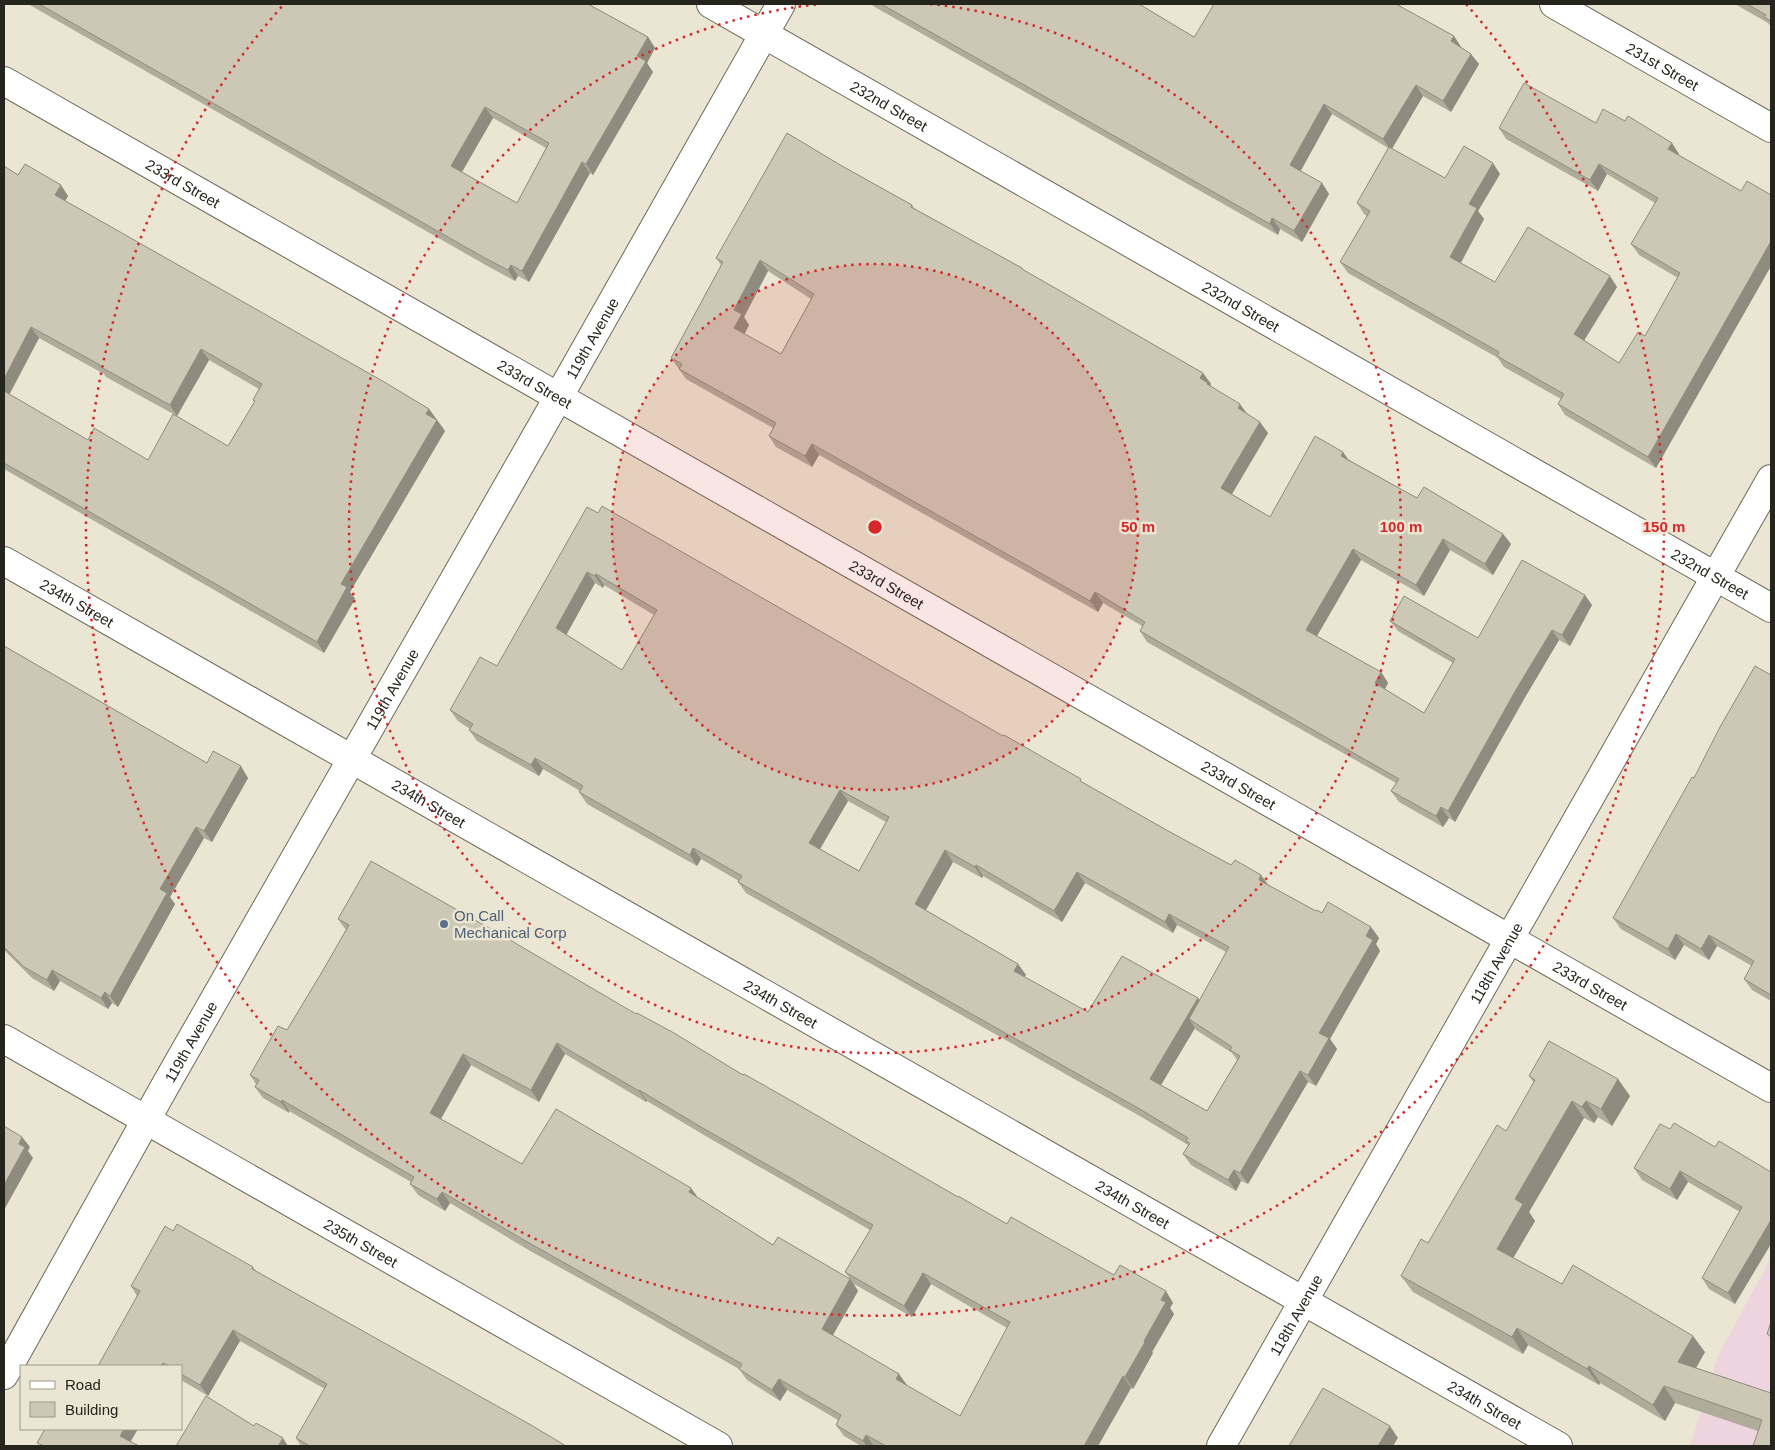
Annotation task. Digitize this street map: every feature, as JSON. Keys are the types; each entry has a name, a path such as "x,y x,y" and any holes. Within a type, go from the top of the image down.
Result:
{"street":[{"name":"232nd Street","path":"711,4 1771,608"},
{"name":"119th Avenue","path":"4,1375 146,1120 781,4"},
{"name":"231st Street","path":"1554,4 1771,128"},
{"name":"233rd Street","path":"4,81 1771,1088"},
{"name":"118th Avenue","path":"1221,1446 1771,480"},
{"name":"234th Street","path":"4,561 1558,1446"},
{"name":"235th Street","path":"4,1039 718,1446"}],"shaded area":[{"path":"1771,1258 1771,1446 1690,1446 1718,1356"}],"building":[{"path":"39,4 588,4 648,37 637,56 646,61 586,164 582,162 522,271 511,265 508,270","holes":["485,107 549,143 517,203 451,166"]},
{"path":"881,4 1139,4 1194,37 1214,4 1396,4 1454,36 1451,41 1471,54 1443,101 1416,85 1383,139 1324,104 1290,165 1322,183 1294,231 1272,218 1270,224"},
{"path":"1747,4 1771,4 1771,21 1764,17 1766,15"},
{"path":"1524,83 1596,123 1603,109 1625,121 1628,116 1672,143 1668,149 1741,191 1747,181 1771,195 1771,244 1648,457 1558,404 1564,394 1497,356 1499,352 1340,262 1370,211 1357,203 1389,147 1445,178 1464,146 1493,163 1469,204 1477,208 1450,257 1495,282 1528,227 1610,276 1574,334 1619,363 1638,332 1645,336 1680,273 1631,244 1658,198 1599,164 1590,180 1499,128"},
{"path":"787,133 912,205 911,207 1022,268 1203,373 1200,378 1240,404 1238,408 1260,422 1221,488 1270,517 1315,436 1343,452 1341,456 1417,498 1424,487 1503,534 1485,564 1443,539 1416,585 1353,549 1306,630 1381,672 1375,683 1424,713 1455,659 1390,621 1404,596 1478,638 1522,560 1585,595 1562,635 1552,630 1448,811 1441,807 1436,816 1391,791 1399,779 1140,631 1145,622 1095,592 1090,601 812,444 805,456 769,436 776,423 679,369 682,364 671,358 723,262 716,258","holes":["760,260 814,294 781,354 734,328 742,314 734,310"]},
{"path":"25,164 61,185 55,195 386,383 429,409 426,414 437,420 341,584 347,587 317,642 4,463 4,391 88,440 94,428 148,460 173,414 228,446 255,401 253,400 262,384 201,349 170,405 31,327 4,379 4,166 18,175"},
{"path":"602,506 1081,779 1080,781 1170,832 1231,865 1235,860 1261,875 1259,880 1316,911 1322,913 1328,902 1371,927 1366,936 1373,940 1319,1033 1329,1038 1308,1075 1300,1071 1240,1173 1234,1170 1228,1180 1183,1154 1190,1143 1186,1141 1188,1138 1138,1108 738,882 742,876 693,848 690,855 579,792 583,786 535,758 531,765 469,730 473,724 450,710 480,657 497,666 587,507 598,513","holes":["587,572 595,576 596,574 657,610 622,670 556,628","840,790 889,817 859,871 809,843","945,850 975,867 976,865 1054,911 1077,872 1165,922 1169,914 1229,947 1189,1019 1232,1047 1230,1050 1240,1056 1207,1111 1150,1079 1198,998 1122,956 1088,1012 1014,971 1018,964 915,904"]},
{"path":"4,646 207,763 213,751 241,766 204,831 196,827 160,889 167,893 110,996 105,992 101,998 52,970 47,980 24,967 4,947"},
{"path":"1755,666 1771,675 1771,995 1744,979 1754,961 1709,935 1701,949 1676,934 1668,949 1613,918 1692,777 1694,778 1720,727"},
{"path":"371,861 636,1014 674,1033 743,1075 1007,1224 1011,1217 1114,1275 1120,1265 1166,1291 1161,1300 1166,1302 1145,1342 1125,1377 1123,1376 1084,1446 886,1446 866,1435 863,1441 836,1425 841,1415 779,1379 772,1390 739,1369 742,1364 442,1192 437,1199 410,1184 414,1177 282,1100 281,1102 255,1087 259,1080 250,1075 278,1026 287,1030 349,925 338,919","holes":["557,1043 873,1225 845,1272 904,1306 923,1273 1010,1322 960,1416 896,1379 899,1374 822,1329 850,1279 778,1237 773,1245 689,1192 691,1188 556,1109 522,1164 430,1113 463,1054 531,1090"]},
{"path":"1549,1041 1618,1079 1601,1109 1586,1101 1582,1107 1572,1101 1515,1199 1523,1204 1497,1249 1562,1284 1573,1265 1693,1336 1678,1362 1771,1393 1771,1446 1753,1446 1762,1420 1664,1386 1653,1405 1589,1366 1587,1369 1517,1328 1512,1337 1401,1276 1421,1239 1428,1243 1497,1125 1506,1131 1535,1080 1529,1076"},
{"path":"1674,1123 1715,1147 1719,1141 1771,1172 1771,1220 1728,1293 1702,1278 1742,1207 1680,1171 1670,1189 1634,1168 1660,1124 1670,1129"},
{"path":"4,1126 22,1137 19,1144 25,1147 4,1185"},
{"path":"177,1224 253,1267 252,1269 566,1446 310,1446 296,1438 327,1384 233,1330 200,1385 182,1375 182,1365 167,1365 163,1363 162,1365 99,1365 140,1291 131,1286 165,1226 173,1231"},
{"path":"1771,1322 1771,1337 1767,1334"},
{"path":"1323,1388 1390,1426 1378,1446 1289,1446"},
{"path":"206,1396 254,1426 256,1423 283,1438 278,1446 176,1446"},
{"path":"44,1430 123,1430 120,1436 139,1446 44,1446 37,1443"}],"place":[{"name":"On Call Mechanical Corp","path":"444,924"}]}
